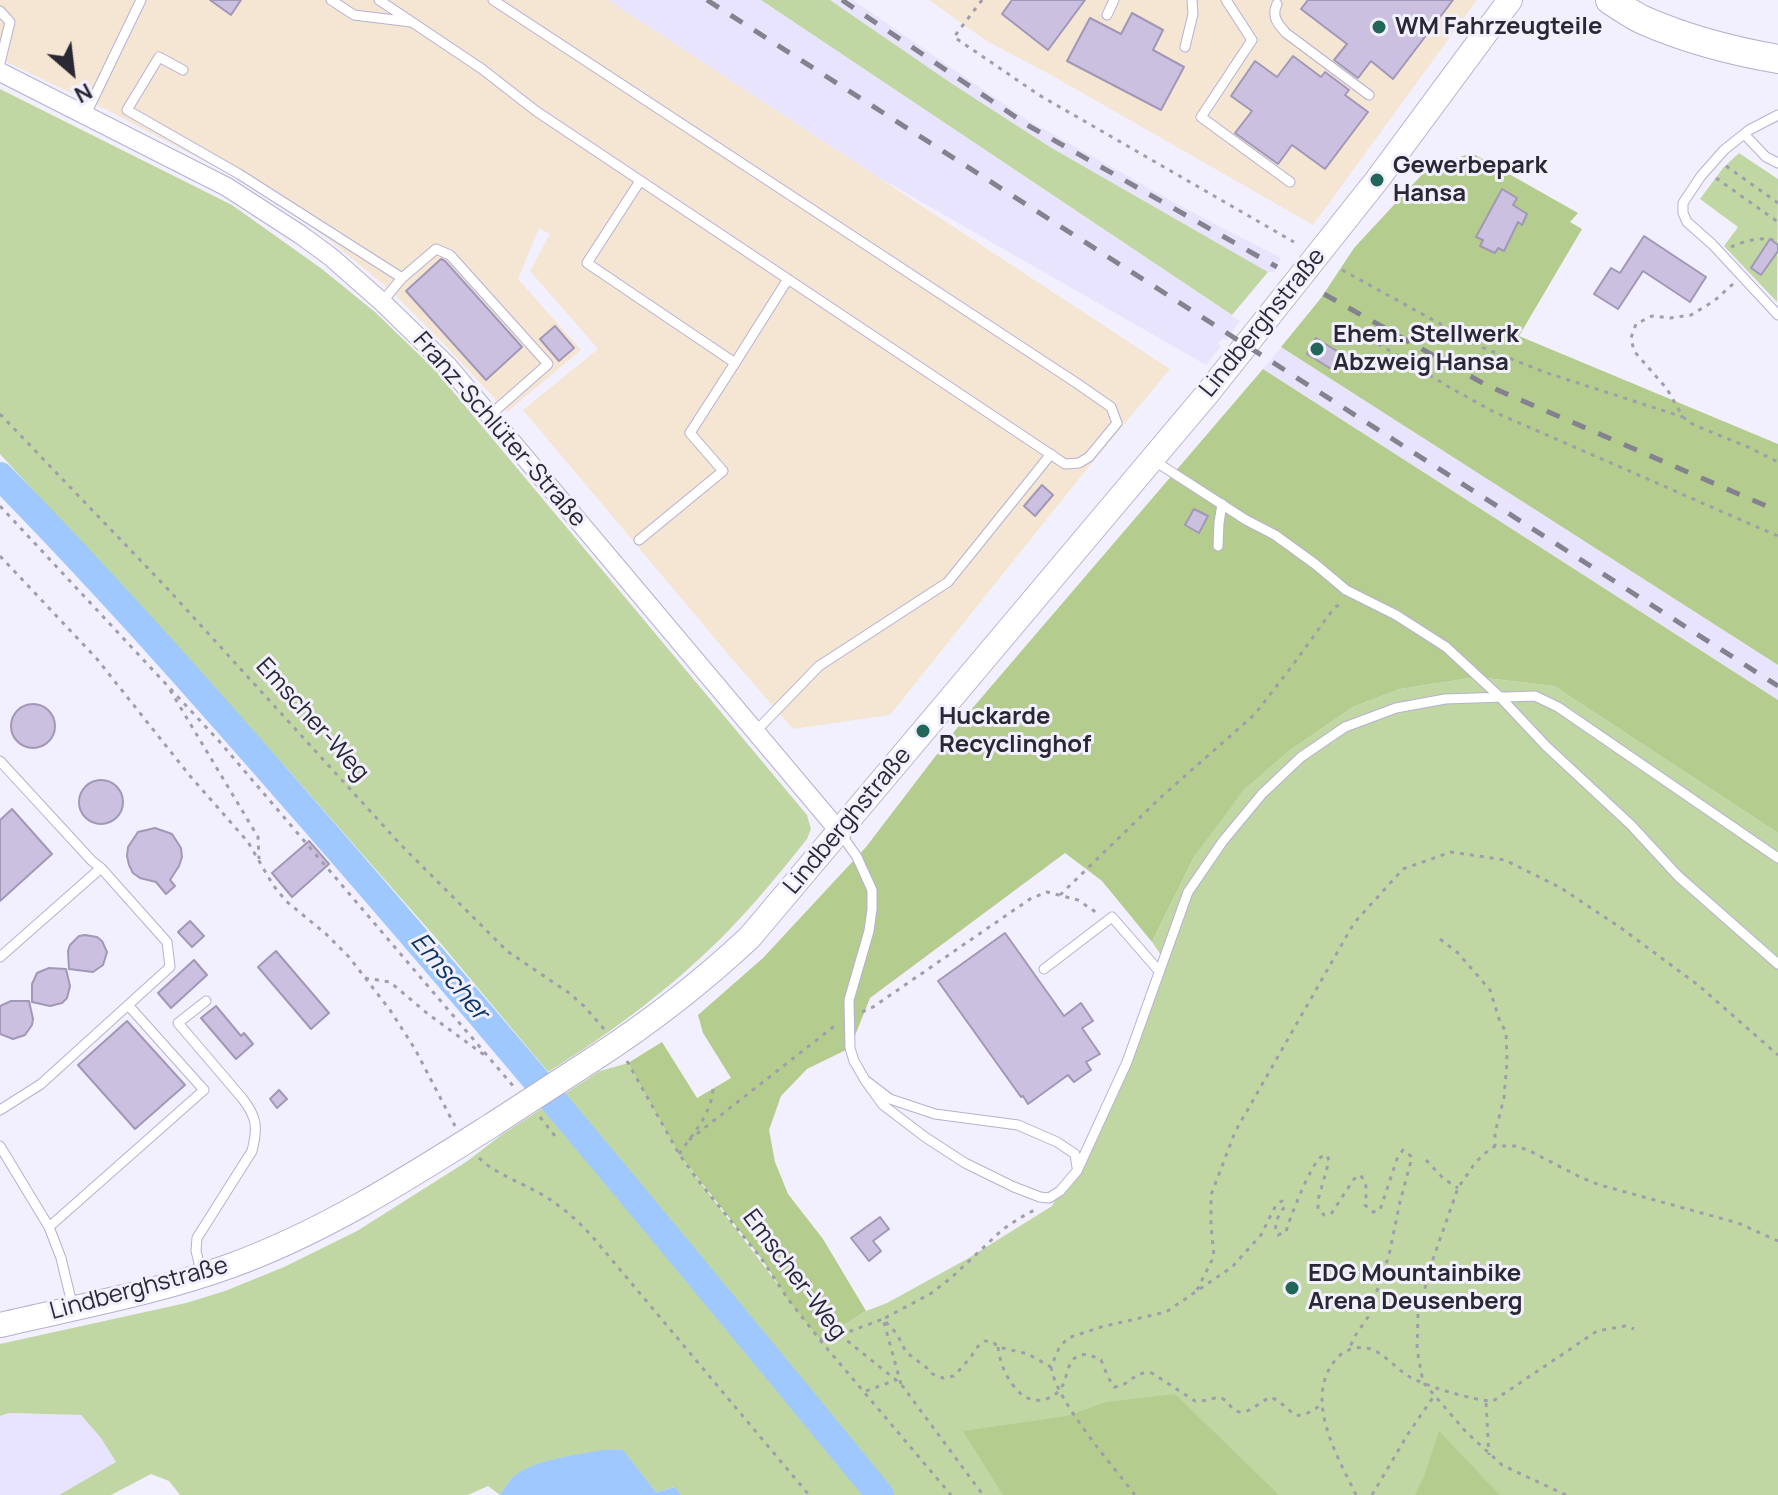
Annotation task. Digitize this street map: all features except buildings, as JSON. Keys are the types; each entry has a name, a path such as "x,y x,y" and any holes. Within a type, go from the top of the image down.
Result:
{"main road":[{"name":"Lindberghstraße","path":"0,1325 160,1288 202,1275 273,1249 335,1220 592,1060 714,971 750,937 1207,394 1377,180 1510,0"},
{"path":"1610,0 1640,19 1682,35 1715,46 1778,59"}],"street":[{"name":"Franz-Schlüter-Straße","path":"0,72 227,187 321,250 382,302 448,366 839,831"}],"lane":[{"path":"85,116 141,0"},
{"path":"331,0 354,15 413,22"},
{"path":"379,0 482,69 536,111 1065,464 1079,463 1089,457 1117,423 1111,407 493,0"},
{"path":"1107,15 1114,0"},
{"path":"1185,47 1193,14 1192,0"},
{"path":"1226,0 1252,40 1201,117 1290,182"},
{"path":"1276,1 1274,16 1286,33 1369,95"},
{"path":"0,11 10,22 0,63"},
{"path":"114,130 159,57 183,70"},
{"path":"127,110 239,174 402,278"},
{"path":"1778,115 1744,134 1724,150 1683,203 1687,222 1778,315"},
{"path":"1744,134 1766,157 1778,163"},
{"path":"640,181 587,263 735,363"},
{"path":"382,302 402,278 436,249 450,255 548,364 490,415"},
{"path":"639,540 723,471 690,433 788,279"},
{"path":"756,731 819,666 948,582 1051,454"},
{"path":"1151,459 1275,535 1346,590 1396,615 1446,647 1631,825 1678,876 1778,964"},
{"path":"1218,546 1222,504"},
{"path":"839,831 857,857 872,890 869,931 849,1000 850,1048 854,1061 883,1105 925,1137 965,1163 1014,1187 1049,1198 1060,1191 1077,1171 1127,1062 1188,892 1223,841 1262,794 1301,757 1345,727 1396,708 1445,699 1535,696 1558,707 1778,858"},
{"path":"0,761 167,942 170,967 41,1084 0,1110"},
{"path":"0,957 101,868"},
{"path":"1044,969 1112,917 1159,971"},
{"path":"202,1275 196,1251 197,1238 252,1151 256,1137 256,1123 251,1110 178,1023 206,1001"},
{"path":"49,1227 204,1090 128,1005"},
{"path":"865,1080 890,1099 935,1114 1018,1125 1057,1142 1075,1154 1077,1171"},
{"path":"0,1146 49,1227 61,1258 73,1308"}],"path":[{"path":"982,0 954,37 1039,95 1294,242"},
{"path":"1716,159 1778,203"},
{"path":"1706,171 1778,222"},
{"path":"1721,254 1743,242 1769,238 1777,243"},
{"path":"1342,270 1486,349 1547,373 1683,417 1694,425 1778,462"},
{"path":"1683,417 1667,389 1634,351 1631,338 1636,324 1652,316 1670,318 1691,315 1714,301 1741,276"},
{"path":"1344,323 1494,412 1778,536"},
{"name":"Emscher-Weg","path":"0,414 165,586 401,845 507,951 569,993 610,1035"},
{"path":"0,506 219,741 514,1087"},
{"path":"0,556 97,659 190,776 248,842 286,901 349,957 407,1036 452,1120"},
{"path":"1060,895 1160,798 1255,714 1334,608 1356,596"},
{"path":"166,684 258,837 260,862"},
{"path":"1197,1290 1214,1256 1211,1195 1235,1132 1354,923 1403,869 1451,852 1505,860 1561,888 1621,928 1698,985 1778,1055"},
{"path":"689,1140 832,1026 873,1007 1030,899 1047,892 1078,900 1107,921"},
{"path":"1440,939 1458,953 1490,990 1506,1032 1504,1098 1495,1146"},
{"path":"365,978 390,982 493,1062"},
{"name":"Emscher-Weg","path":"628,1063 679,1154 761,1258 820,1340 951,1495"},
{"path":"679,1154 707,1114 713,1089"},
{"path":"534,1111 555,1136"},
{"path":"1566,1495 1511,1471 1489,1455 1423,1382 1417,1349 1418,1314 1458,1188 1475,1163 1495,1146 1515,1146 1600,1185 1738,1223 1778,1241"},
{"path":"1135,1495 1059,1391 1051,1367 1059,1348 1068,1338 1166,1312 1232,1267 1261,1235 1276,1205 1282,1201 1285,1206 1278,1215 1275,1230 1278,1235 1286,1232 1306,1182 1322,1156 1327,1155 1329,1161 1318,1200 1318,1209 1324,1215 1331,1214 1354,1179 1360,1175 1367,1188 1365,1205 1373,1212 1380,1210 1403,1150 1412,1157 1389,1255 1368,1317 1349,1349"},
{"path":"1426,1160 1444,1179 1458,1188"},
{"path":"495,1169 543,1195 570,1214 591,1235 809,1495"},
{"path":"820,1340 883,1319 930,1294 1002,1230 1041,1207 1049,1198"},
{"path":"883,1319 897,1334 906,1352 930,1373 943,1378 954,1376 985,1341 993,1342 998,1347 1003,1368 1012,1384 1031,1401 1048,1398 1059,1391 1071,1361 1086,1354 1101,1360 1114,1387 1145,1372 1152,1373 1195,1401 1221,1398 1241,1412 1249,1411 1271,1397 1296,1416 1302,1416 1322,1404"},
{"path":"883,1319 901,1384"},
{"path":"1356,1495 1334,1445 1322,1404 1327,1371 1342,1353 1362,1347 1372,1349 1404,1374 1493,1401 1597,1331 1616,1326 1634,1329"},
{"path":"840,1335 901,1384 983,1495"},
{"path":"998,1347 1028,1354 1051,1367"},
{"path":"865,1392 896,1380"},
{"path":"1372,1495 1434,1396"},
{"path":"1486,1401 1489,1455"}],"shaded area":[{"path":"0,0 608,0 1170,369 890,715 793,729 523,410 598,349 530,271 550,234 539,228 518,279 581,350 507,412 391,291 293,214 238,179 109,111 0,59"},
{"path":"608,0 761,0 1240,321 1226,340 1222,338 1218,344 1221,346 1206,365 878,177"},
{"path":"830,0 853,0 1026,119 1281,258 1274,272 1268,272 1050,147"},
{"path":"929,0 1477,0 1313,225 985,40"},
{"path":"1281,347 1778,665 1778,700 1263,369"},
{"path":"9,1413 81,1415 117,1462 59,1495 0,1495 0,1416"}],"green space":[{"path":"761,0 830,0 1050,147 1268,272 1232,315"},
{"path":"0,89 232,205 322,269 375,312 435,370 807,815 811,829 807,839 710,949 644,1006 548,1072 443,946 290,772 0,454"},
{"path":"1472,153 1578,213 1570,222 1582,229 1519,336 1778,444 1778,665 1281,347 1321,298 1354,248 1429,167"},
{"path":"1739,153 1778,179 1777,302 1724,246 1738,227 1700,199 1723,168"},
{"path":"1263,369 1778,700 1778,833 1554,686 1477,677 1400,689 1353,707 1289,751 1244,790 1195,855 1152,942 1102,881 1065,853 870,998 850,1048 807,1069 781,1096 769,1130 775,1162 788,1194 823,1239 866,1311 820,1340 761,1258 679,1154 628,1063 662,1042 697,1098 731,1078 703,1033 698,1015 763,958 866,847 970,711"},
{"path":"1477,677 1554,686 1778,833 1778,1495 681,1495 674,1487 656,1492 623,1451 581,1454 533,1466 511,1479 500,1495 488,1486 468,1495 180,1495 169,1481 151,1474 111,1495 59,1495 116,1462 101,1438 81,1415 9,1413 0,1416 0,1344 186,1303 284,1267 357,1231 600,1071 628,1063 679,1154 820,1340 866,1311 887,1303 967,1259 1052,1206 1077,1171 1112,1092 1163,958 1152,942 1197,851 1244,790 1289,751 1353,707 1400,689"},
{"path":"1175,1394 1279,1495 1003,1495 963,1431 1067,1416 1106,1402"},
{"path":"1439,1431 1500,1495 1415,1495"}],"water":[{"path":"602,1450 623,1450 656,1492 675,1487 681,1495 500,1495 511,1479 529,1467"}],"waterway":[{"name":"Emscher","path":"0,476 160,646 386,904 600,1156 880,1495"}],"railway":[{"path":"707,0 1778,686"},
{"path":"842,0 1029,126 1277,267"},
{"path":"1324,294 1486,385 1778,511"}],"place":[{"name":"WM Fahrzeugteile","path":"1379,27"},
{"name":"Gewerbepark Hansa","path":"1377,180"},
{"name":"Ehem. Stellwerk Abzweig Hansa","path":"1317,349"},
{"name":"Huckarde Recyclinghof","path":"923,731"},
{"name":"EDG Mountainbike Arena Deusenberg","path":"1292,1288"}]}
